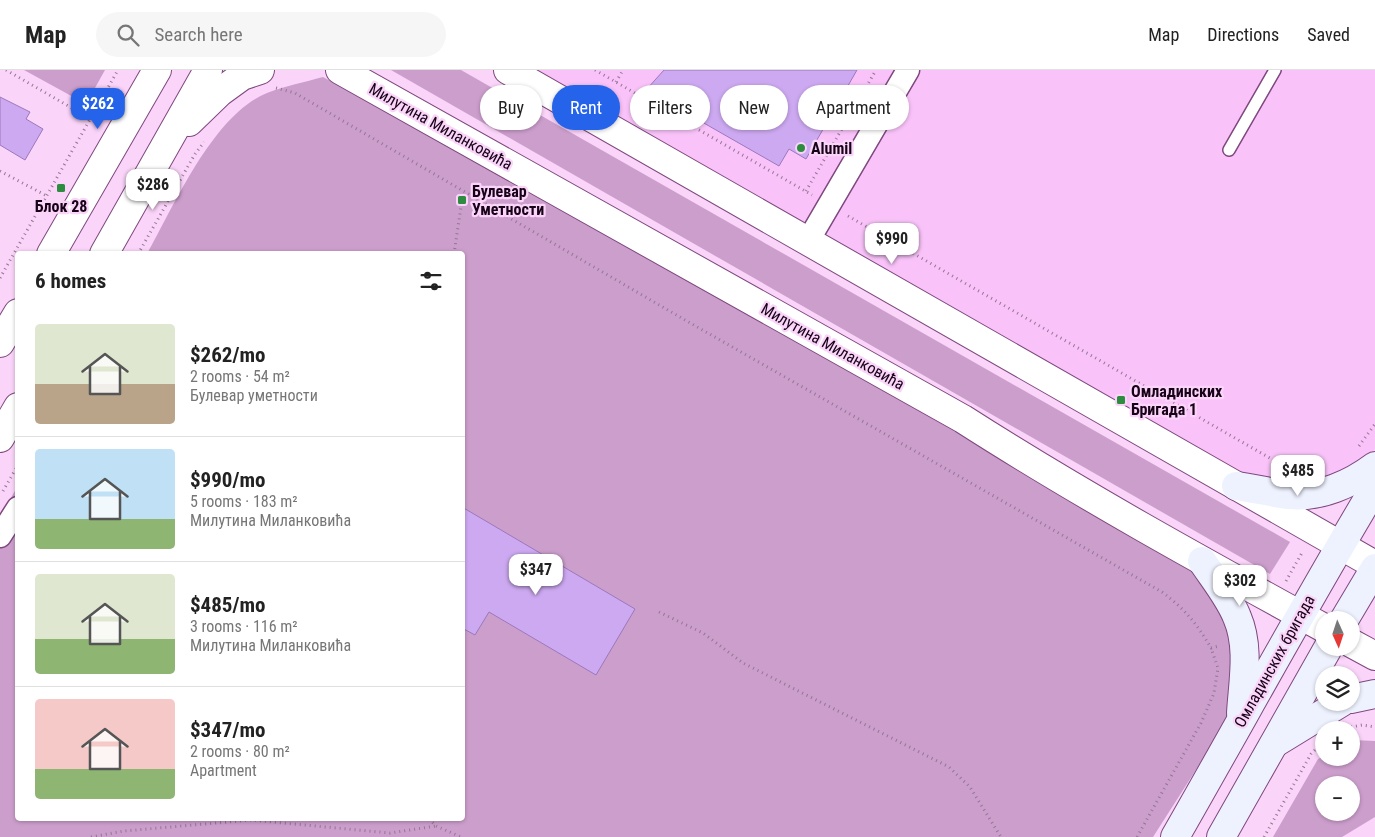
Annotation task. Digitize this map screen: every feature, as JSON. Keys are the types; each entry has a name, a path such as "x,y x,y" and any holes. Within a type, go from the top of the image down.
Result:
{"main road":[{"path":"1236,486 1290,495 1320,494 1365,474 1375,466"},
{"name":"Омладинских бригада","path":"1175,837 1240,725 1299,614 1375,486"},
{"path":"1202,561 1234,610 1244,639 1245,658 1240,725"},
{"path":"1349,611 1375,567"},
{"path":"1221,837 1323,656"},
{"path":"1360,697 1375,694"},
{"path":"1273,744 1327,711"}],"street":[{"path":"124,128 142,70"},
{"path":"53,251 157,70"},
{"path":"106,251 208,70"},
{"path":"508,70 1375,567"},
{"path":"808,241 908,70"},
{"name":"Милутина Миланковића","path":"338,71 963,419 1000,443 1202,561 1315,623"},
{"path":"164,148 220,92 242,76 264,79"},
{"path":"0,343 15,318"},
{"path":"0,438 15,412"},
{"path":"0,536 15,513"},
{"path":"1360,648 1375,656"}],"lane":[{"path":"1229,150 1275,70"}],"path":[{"path":"6,70 91,119"},
{"path":"15,251 118,70"},
{"path":"595,70 1294,472"},
{"path":"616,82 623,70"},
{"path":"806,191 876,70"},
{"path":"264,79 280,88 295,93 1162,592 1182,608 1197,625 1211,648 1218,668 1214,694 1201,723 1137,837"},
{"path":"140,251 195,154 206,139"},
{"path":"0,171 47,196"},
{"path":"454,251 462,200 466,193"},
{"path":"0,278 15,252"},
{"path":"1352,451 1359,446 1375,424"},
{"path":"0,496 15,470"},
{"path":"1274,601 1315,531"},
{"path":"660,612 703,633 743,663 949,767 970,787 1001,837"},
{"path":"1211,648 1244,639"},
{"path":"1362,725 1375,727"},
{"path":"1264,837 1315,750"},
{"path":"92,837 124,831 239,821"},
{"path":"262,821 390,833 436,826"},
{"path":"431,821 436,826 461,837"}],"shaded area":[{"path":"24,70 105,70 86,104"},
{"path":"391,70 461,70 487,85 480,85 480,121"},
{"path":"508,70 1375,70 1375,449 1361,468 1335,486 1238,483 614,130 620,130 620,85 552,85 552,95 542,89 542,85 535,85"},
{"path":"323,77 509,177 1191,566 1211,592 1236,640 1231,715 1153,837 0,837 0,518 15,491 15,821 465,821 465,251 149,251 197,163 229,120 247,104 267,93"},
{"path":"542,116 552,122 552,130 566,130 1290,542 1270,574 496,130 542,130"},
{"path":"1360,740 1375,741 1375,817 1342,837 1273,837 1315,764 1315,766 1360,766"}],"building":[{"path":"664,70 857,70 848,85 798,85 798,130 823,130 806,159 789,149 779,166 710,127 710,85 650,85"},
{"path":"0,97 30,112 26,119 43,129 25,160 0,145"},
{"path":"465,509 635,609 596,675 489,612 475,635 465,630"}],"place":[{"name":"Alumil","path":"801,148"},
{"name":"Блок 28","path":"61,188"},
{"name":"Булевар Уметности","path":"462,200"},
{"name":"Омладинских Бригада 1","path":"1121,400"}]}
